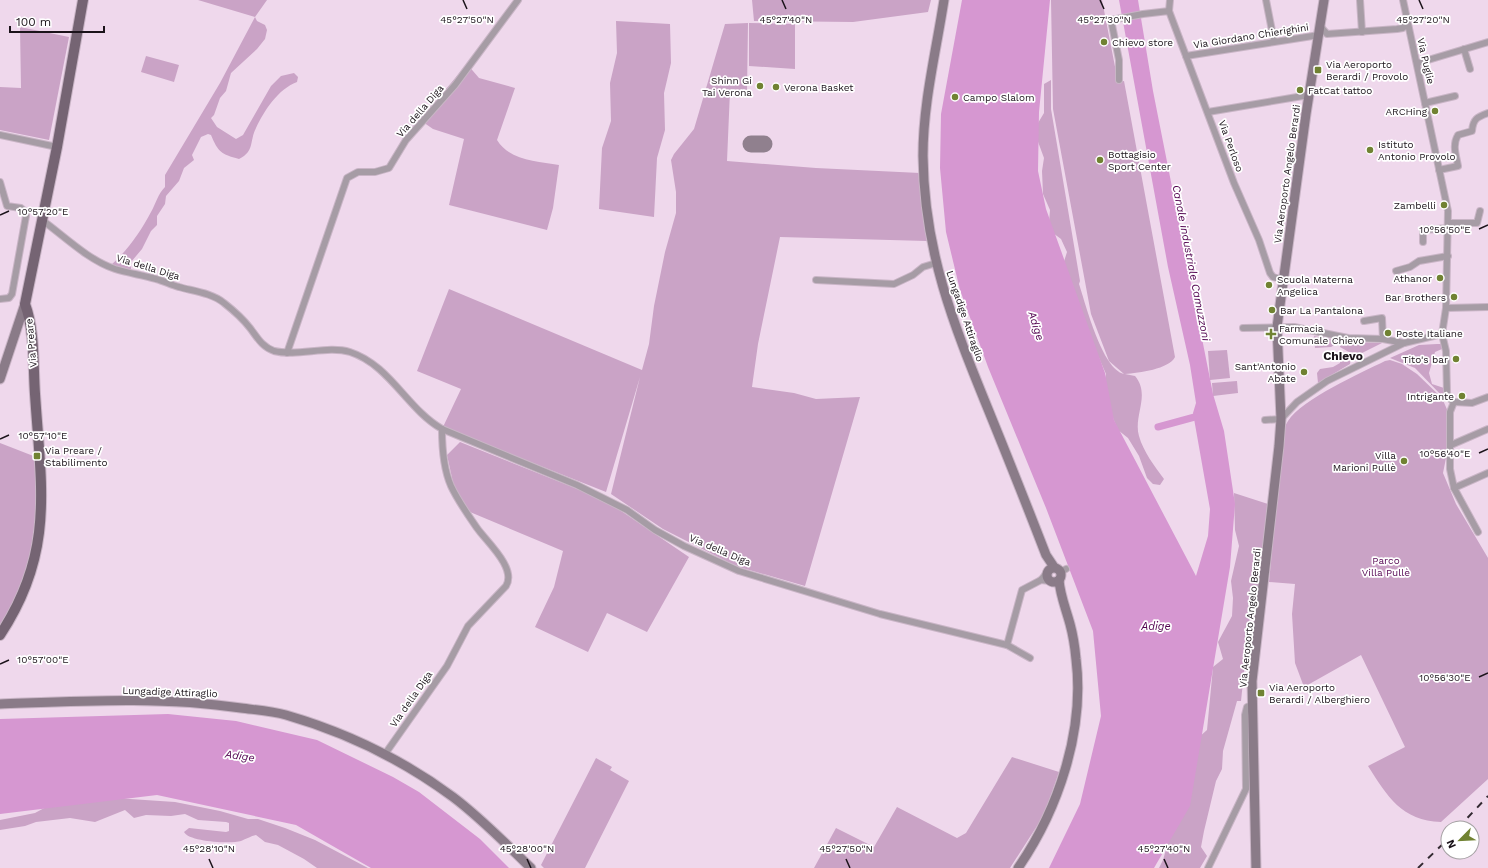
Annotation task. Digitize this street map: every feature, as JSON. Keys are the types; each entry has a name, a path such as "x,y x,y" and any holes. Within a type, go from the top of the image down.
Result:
{"main road":[{"name":"Via Preare","path":"0,635 14,614 28,581 41,527 42,495 32,352 29,316 25,304 57,147 83,0"}],"street":[{"name":"Via della Diga","path":"287,353 347,178 358,172 375,172 389,168 406,140 455,85 518,0"},
{"name":"Lungadige Attiraglio","path":"944,0 928,92 923,155 929,228 936,263 947,303 959,338 1060,590 1070,625 1076,660 1078,690 1071,750 1051,812 1038,838 1018,868"},
{"name":"Via Perloso","path":"1170,0 1169,11 1234,183 1270,273 1273,277 1284,280"},
{"path":"1266,0 1274,41"},
{"name":"Via Aeroporto Angelo Berardi","path":"1256,868 1252,681 1266,574 1281,419 1277,326 1309,95 1324,0"},
{"path":"1360,0 1362,32"},
{"name":"Via Puglie","path":"1403,0 1407,24 1418,63 1448,211 1449,225 1446,308 1442,334 1446,351 1448,393 1449,398 1454,402"},
{"path":"1119,80 1119,60 1114,19 1169,11"},
{"path":"1319,31 1327,34 1362,32 1403,28 1407,24"},
{"name":"Via Giordano Chierighini","path":"1186,56 1274,41 1319,31"},
{"path":"1418,63 1488,42"},
{"path":"1464,49 1470,69"},
{"path":"1208,112 1309,95"},
{"path":"1425,103 1455,96"},
{"path":"1439,170 1458,166 1454,144 1456,138 1458,135 1472,131 1475,120 1479,116 1488,113"},
{"path":"0,135 57,147"},
{"path":"0,182 7,206 21,208 26,212 12,294 9,298 0,299"},
{"path":"1423,242 1423,230 1449,225 1477,223 1480,211"},
{"name":"Via della Diga","path":"42,220 96,260 114,268 158,279 178,287 201,292 223,302 250,328 261,343 273,350 287,353 350,352 371,363 391,380 415,409 428,421 442,429 583,488 627,510 655,530 684,546 739,570 880,614 1007,645 1030,658"},
{"path":"1396,271 1410,267 1420,261 1448,256"},
{"path":"816,280 894,284 913,275 923,267 936,263"},
{"path":"0,379 25,304"},
{"path":"1446,308 1488,307"},
{"path":"1364,320 1382,318 1383,339"},
{"path":"1243,328 1277,326 1294,327 1348,338 1383,339 1404,343"},
{"path":"1264,420 1281,419 1297,402 1327,381 1404,343 1442,334"},
{"path":"1478,532 1454,488 1450,469 1450,412 1454,402 1472,403 1488,397"},
{"name":"Via della Diga","path":"385,754 447,666 468,626 506,586 508,580 504,562 478,530 452,488 446,468 442,429"},
{"path":"1451,445 1488,429"},
{"path":"1454,488 1488,472"},
{"path":"1007,645 1022,590 1053,575"},
{"name":"Lungadige Attiraglio","path":"0,704 98,700 204,702 285,715 347,737 385,754 452,796 477,816 531,868"},
{"path":"1208,868 1246,789 1245,715 1247,707 1253,704"}],"green space":[{"path":"198,0 267,0 255,17"},
{"path":"752,0 931,0 928,12 853,22 754,21"},
{"name":"Bottagisio Sport Center","path":"1051,0 1102,0 1118,82 1124,81 1175,357 1167,365 1145,371 1125,374 1135,376 1140,383 1142,398 1138,421 1139,436 1146,453 1164,479 1160,485 1153,484 1147,478 1139,456 1128,438 1118,430 1106,401 1104,385 1106,374 1061,271 1067,252 1061,239 1053,233 1049,223 1050,210 1043,194 1042,171 1044,158 1037,139 1038,123 1044,113 1044,84 1051,80 1051,109 1080,281 1079,284 1096,335 1109,361 1091,314 1053,109","holes":["1109,361 1124,374 1116,370"]},
{"path":"255,17 257,21 265,25 267,30 265,39 257,49 231,73 226,91 220,98 214,115 211,118 217,127 236,139 243,135 271,86 281,76 294,73 298,77 297,82 290,85 272,101 256,128 250,149 239,159 221,152 211,135 208,134 201,137 192,155 194,160 184,168 179,181 166,196 165,204 157,216 157,225 151,231 142,249 131,262 131,271 111,265 128,247 153,209 165,187 165,175 220,83"},
{"path":"616,21 670,24 671,63 664,93 665,130 657,158 654,217 599,209 602,148 611,121 610,83 617,53"},
{"path":"748,23 747,91 730,91 727,161 816,168 920,173 927,241 780,237 758,344 752,387 794,393 816,399 860,397 805,586 739,567 728,562 663,529 611,494 640,377 606,492 443,427 461,389 417,371 449,289 642,370 649,344 654,306 665,252 676,213 676,192 671,160 694,129 725,24"},
{"path":"749,23 795,24 795,69 749,66"},
{"path":"20,27 69,37 49,140 0,130 0,87 21,88"},
{"path":"146,56 179,65 174,82 141,72"},
{"path":"467,64 479,78 515,88 497,140 502,147 525,159 559,165 553,208 547,230 449,205 464,139 433,129 420,120"},
{"path":"1314,336 1341,341 1331,347 1315,348"},
{"path":"1345,342 1382,343 1356,356 1340,347 1340,344"},
{"path":"1442,344 1442,349 1435,352 1429,373 1432,384 1444,388 1443,397 1415,368 1390,358 1419,345"},
{"path":"1227,350 1230,378 1210,380 1208,351"},
{"path":"1341,351 1351,358 1350,364 1318,383 1317,373 1320,369 1333,367 1340,363"},
{"name":"Parco Villa Pullè","path":"1390,360 1402,364 1417,374 1442,398 1449,414 1448,448 1443,473 1456,504 1488,558 1488,779 1443,820 1440,820 1440,822 1427,821 1406,812 1389,797 1368,766 1405,747 1361,655 1304,687 1295,663 1292,614 1295,584 1269,582 1283,436 1287,423 1295,413 1306,404 1333,387 1385,361"},
{"path":"1237,381 1238,393 1213,396 1212,383"},
{"path":"460,442 605,500 689,557 647,632 607,613 588,652 535,627 554,587 563,551 470,512 454,487 447,455"},
{"path":"0,443 36,457 38,501 29,564 12,608 0,627"},
{"path":"1234,493 1268,504 1259,590 1252,595 1241,701 1237,701 1223,751 1222,769 1216,781 1204,831 1201,847 1207,856 1200,868 1159,868 1163,860 1198,738 1207,730 1213,667 1223,659 1218,642 1232,616 1233,598 1231,581 1239,546 1235,530"},
{"path":"1012,757 1059,772 1044,815 1010,868 814,868 836,828 874,847 897,807 957,838 966,833"},
{"path":"596,758 612,767 610,770 629,781 585,868 544,868 541,865"},
{"path":"115,798 175,802 220,811 248,819 258,819 315,840 368,868 317,868 278,845 265,842 256,835 236,842 211,841 194,838 184,832 189,828 226,832 229,831 229,823 198,820 185,814 171,816 146,815 134,818 125,810 95,822 70,818 36,822 25,826 0,830 0,820 35,813 46,807"}],"water":[{"name":"Adige","path":"962,0 1050,0 1039,112 1038,171 1046,209 1105,373 1114,420 1196,576 1208,536 1210,509 1193,413 1196,403 1190,365 1168,267 1119,0 1138,0 1153,91 1213,394 1224,431 1235,504 1230,567 1190,806 1154,868 1049,868 1080,804 1101,716 1093,631 1046,508 988,367 960,290 946,232 940,168 941,114"},
{"name":"Adige","path":"168,714 236,721 317,740 393,777 419,792 480,839 509,868 371,868 296,825 157,795 0,814 0,719"}],"waterway":[{"name":"Canale industriale Camuzzoni","path":"1158,427 1202,415"}],"taxiway":[{"path":"751,144 764,144"}],"railway":[{"path":"1466,820 1488,796"},
{"path":"1418,868 1440,847"}],"place":[{"name":"Chievo store","path":"1104,42"},
{"name":"Via Aeroporto Berardi / Provolo","path":"1318,70"},
{"name":"Shinn Gi Tai Verona","path":"760,86"},
{"name":"Verona Basket","path":"776,87"},
{"name":"FatCat tattoo","path":"1300,90"},
{"name":"Campo Slalom","path":"955,97"},
{"name":"ARCHing","path":"1435,111"},
{"name":"Istituto Antonio Provolo","path":"1370,150"},
{"name":"Bottagisio Sport Center","path":"1100,160"},
{"name":"Zambelli","path":"1444,205"},
{"name":"Athanor","path":"1440,278"},
{"name":"Scuola Materna Angelica","path":"1269,285"},
{"name":"Bar Brothers","path":"1454,297"},
{"name":"Bar La Pantalona","path":"1272,310"},
{"name":"Poste Italiane","path":"1388,333"},
{"name":"Farmacia Comunale Chievo","path":"1271,334"},
{"name":"Tito's bar","path":"1456,359"},
{"name":"Sant'Antonio Abate","path":"1304,372"},
{"name":"Intrigante","path":"1462,396"},
{"name":"Via Preare / Stabilimento","path":"37,456"},
{"name":"Villa Marioni Pullè","path":"1404,461"},
{"name":"Via Aeroporto Berardi / Alberghiero","path":"1261,693"}],"district":[{"name":"Chievo","path":"1343,356"}]}
